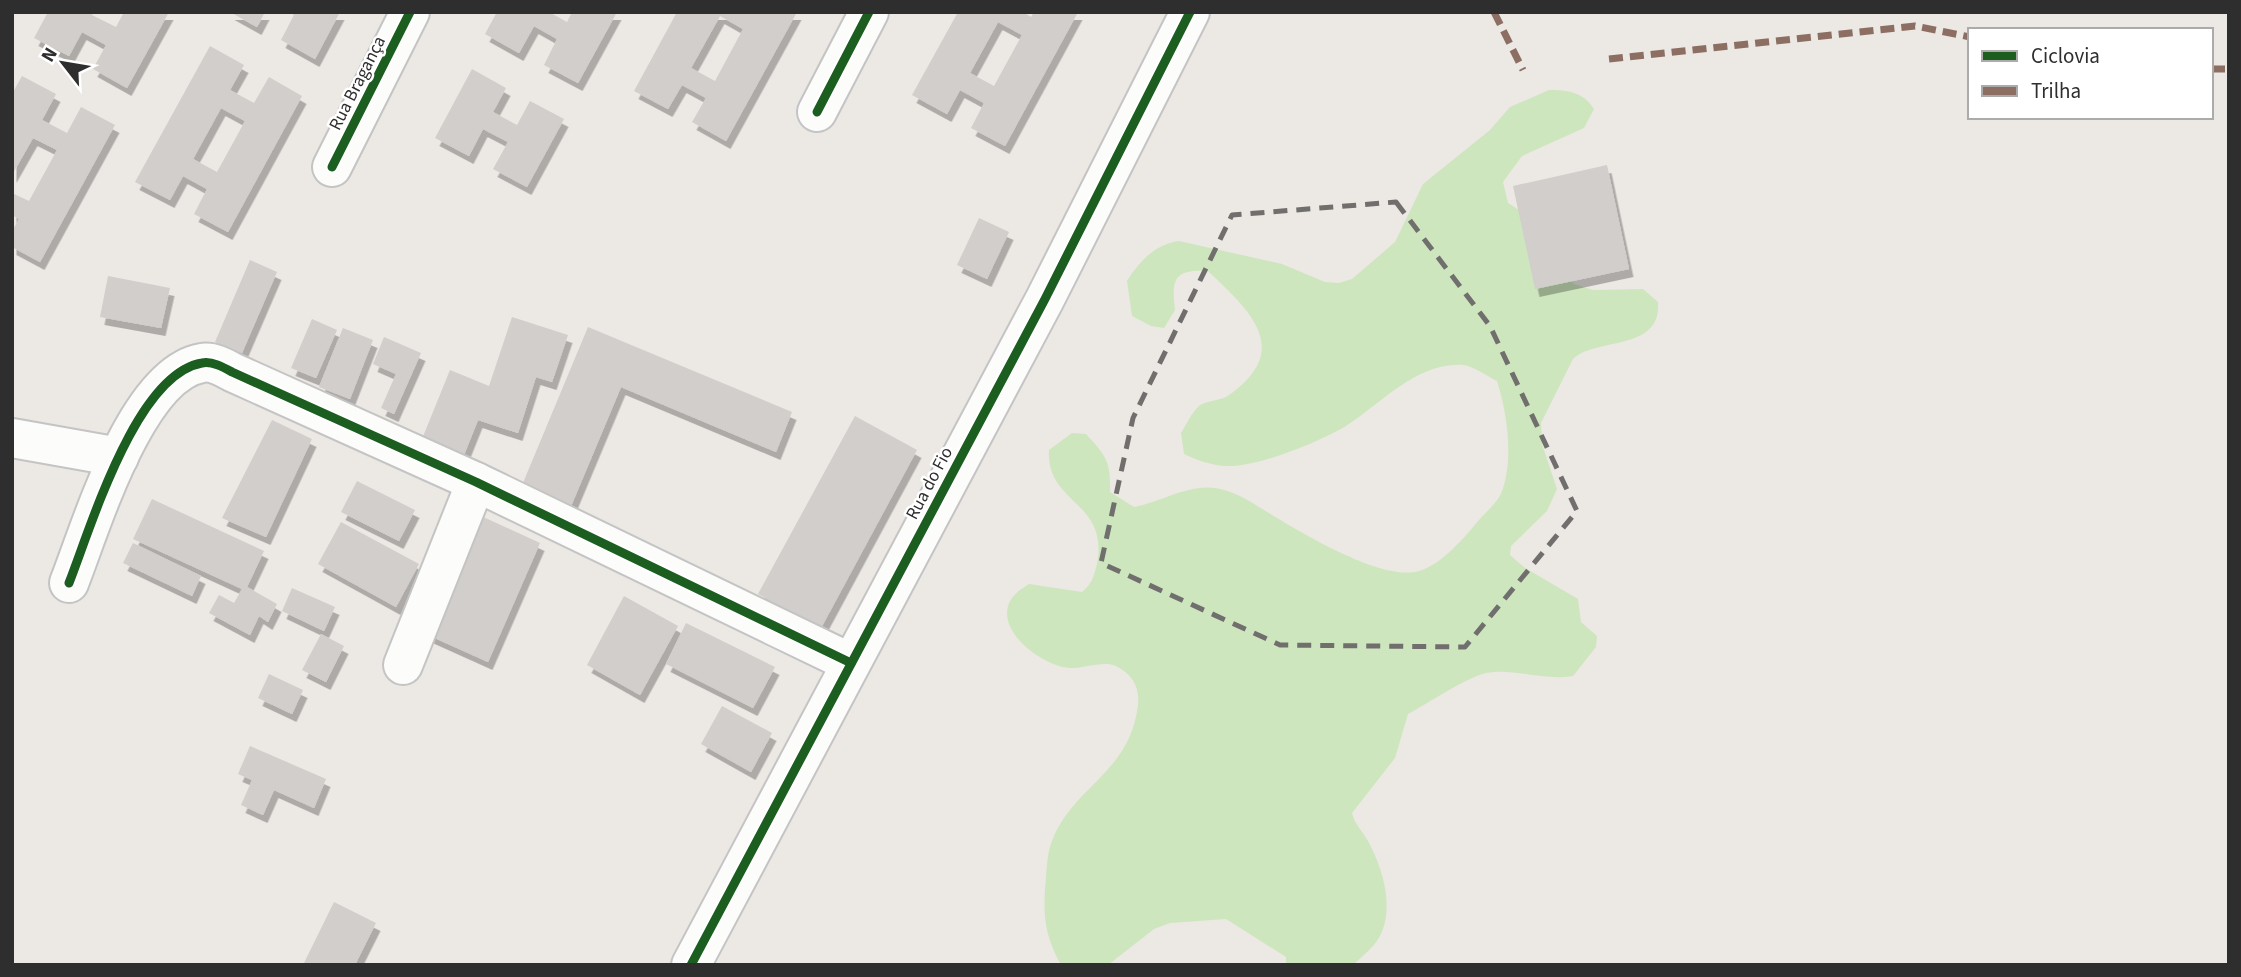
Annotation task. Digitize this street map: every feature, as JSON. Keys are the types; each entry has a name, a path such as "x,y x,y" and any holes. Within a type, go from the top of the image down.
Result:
{"street":[{"name":"Rua Bragança","path":"332,167 410,12"},
{"path":"817,113 869,12"},
{"name":"Rua do Fio","path":"691,965 1045,299 1190,12"},
{"path":"69,583 119,457 140,417 174,374 204,362 216,364 477,482 851,663"},
{"path":"12,438 119,457"},
{"path":"403,665 477,482"}],"highlighted area":[{"path":"1396,202 1490,326 1577,511 1465,647 1280,645 1101,563 1133,418 1232,215"}],"green space":[{"path":"1549,90 1574,93 1590,103 1594,109 1584,128 1522,156 1503,182 1508,203 1548,228 1562,270 1574,284 1593,290 1643,289 1658,302 1656,318 1650,329 1625,341 1583,352 1573,359 1541,423 1542,444 1557,489 1547,511 1511,546 1510,555 1525,568 1578,599 1581,622 1597,636 1596,647 1573,676 1486,673 1458,685 1408,714 1395,758 1352,813 1379,866 1387,908 1381,935 1371,949 1353,965 1286,965 1286,957 1226,919 1170,923 1154,929 1108,965 1061,965 1052,946 1045,919 1050,847 1061,822 1124,747 1133,728 1138,692 1126,673 1111,664 1069,668 1048,662 1026,647 1011,628 1007,617 1008,606 1019,591 1029,584 1082,592 1092,580 1097,564 1098,543 1094,527 1057,482 1051,468 1049,450 1072,433 1086,434 1106,460 1110,492 1134,507 1185,491 1215,488 1245,498 1344,554 1385,570 1404,573 1427,568 1460,542 1498,499 1508,464 1506,421 1497,381 1463,365 1430,370 1415,377 1346,426 1304,446 1270,458 1238,466 1225,466 1214,465 1184,454 1181,433 1196,409 1202,404 1229,395 1248,378 1259,362 1262,346 1258,330 1238,300 1208,271 1188,272 1178,278 1174,290 1175,310 1164,328 1151,326 1132,316 1127,281 1148,255 1162,246 1179,241 1282,264 1325,282 1339,283 1352,279 1395,242 1423,184 1490,130 1510,107"}],"building":[{"path":"48,12 93,12 92,15 116,27 124,12 169,12 127,88 93,69 106,45 82,32 69,56 34,38"},
{"path":"230,12 265,12 257,27"},
{"path":"288,12 340,12 315,59 281,40 294,15"},
{"path":"497,12 549,12 567,22 572,12 617,12 578,83 544,65 557,39 534,26 519,53 485,34"},
{"path":"677,12 797,12 726,141 692,122 706,98 682,85 668,109 634,91","holes":["720,16 743,29 715,81 691,68"]},
{"path":"958,12 1023,12 1031,17 1034,12 1078,12 1005,146 971,128 984,103 960,90 947,114 912,95","holes":["998,22 1022,35 994,86 970,73"]},
{"path":"210,46 244,65 230,90 254,103 269,77 302,96 228,232 194,214 207,189 183,176 170,200 135,182","holes":["221,108 245,121 217,172 193,159"]},
{"path":"472,69 506,88 493,112 517,125 530,101 564,119 527,187 493,169 508,142 483,129 469,156 435,138"},
{"path":"22,76 56,94 42,120 67,133 81,107 115,125 40,262 12,247 12,231 19,219 12,215 12,193 29,201 57,150 33,138 12,175 12,94"},
{"path":"1607,165 1629,269 1535,289 1513,186"},
{"path":"979,218 1009,232 987,279 957,265"},
{"path":"250,260 277,272 242,353 215,342"},
{"path":"108,276 170,288 161,328 100,317"},
{"path":"512,317 568,335 552,382 536,377 518,433 478,420 464,455 422,439 450,370 489,386"},
{"path":"312,319 337,330 316,378 291,368"},
{"path":"588,327 792,412 776,452 621,387 569,511 520,490"},
{"path":"343,328 373,340 350,399 319,387"},
{"path":"384,337 421,353 394,414 381,408 396,374 373,364"},
{"path":"855,416 917,450 821,628 758,594"},
{"path":"272,420 312,439 266,537 222,518"},
{"path":"357,481 415,510 399,541 341,512"},
{"path":"152,499 264,551 247,587 277,604 268,622 259,616 250,635 209,613 219,595 234,603 242,589 133,539"},
{"path":"481,516 540,543 488,662 428,635"},
{"path":"341,522 419,564 396,607 318,564"},
{"path":"133,543 201,576 192,596 123,563"},
{"path":"292,588 335,607 324,631 282,611"},
{"path":"624,596 678,626 640,695 587,665"},
{"path":"686,623 775,667 753,708 666,664"},
{"path":"321,634 344,646 326,682 302,670"},
{"path":"269,674 303,690 292,714 258,698"},
{"path":"722,706 772,733 751,772 701,744"},
{"path":"250,746 326,779 314,808 274,790 263,815 241,805 252,780 238,774"},
{"path":"334,902 376,923 355,965 303,965"}],"marked path":[{"path":"1494,12 1523,70"},
{"path":"1609,59 1915,26 1968,37"},
{"path":"2213,69 2229,69"}],"cycle path":[{"path":"332,167 410,12"},
{"path":"817,112 869,12"},
{"path":"691,965 1045,299 1190,12"},
{"path":"69,583 103,492 137,423 156,394 178,373 202,363 210,363 476,482 851,663"}]}
